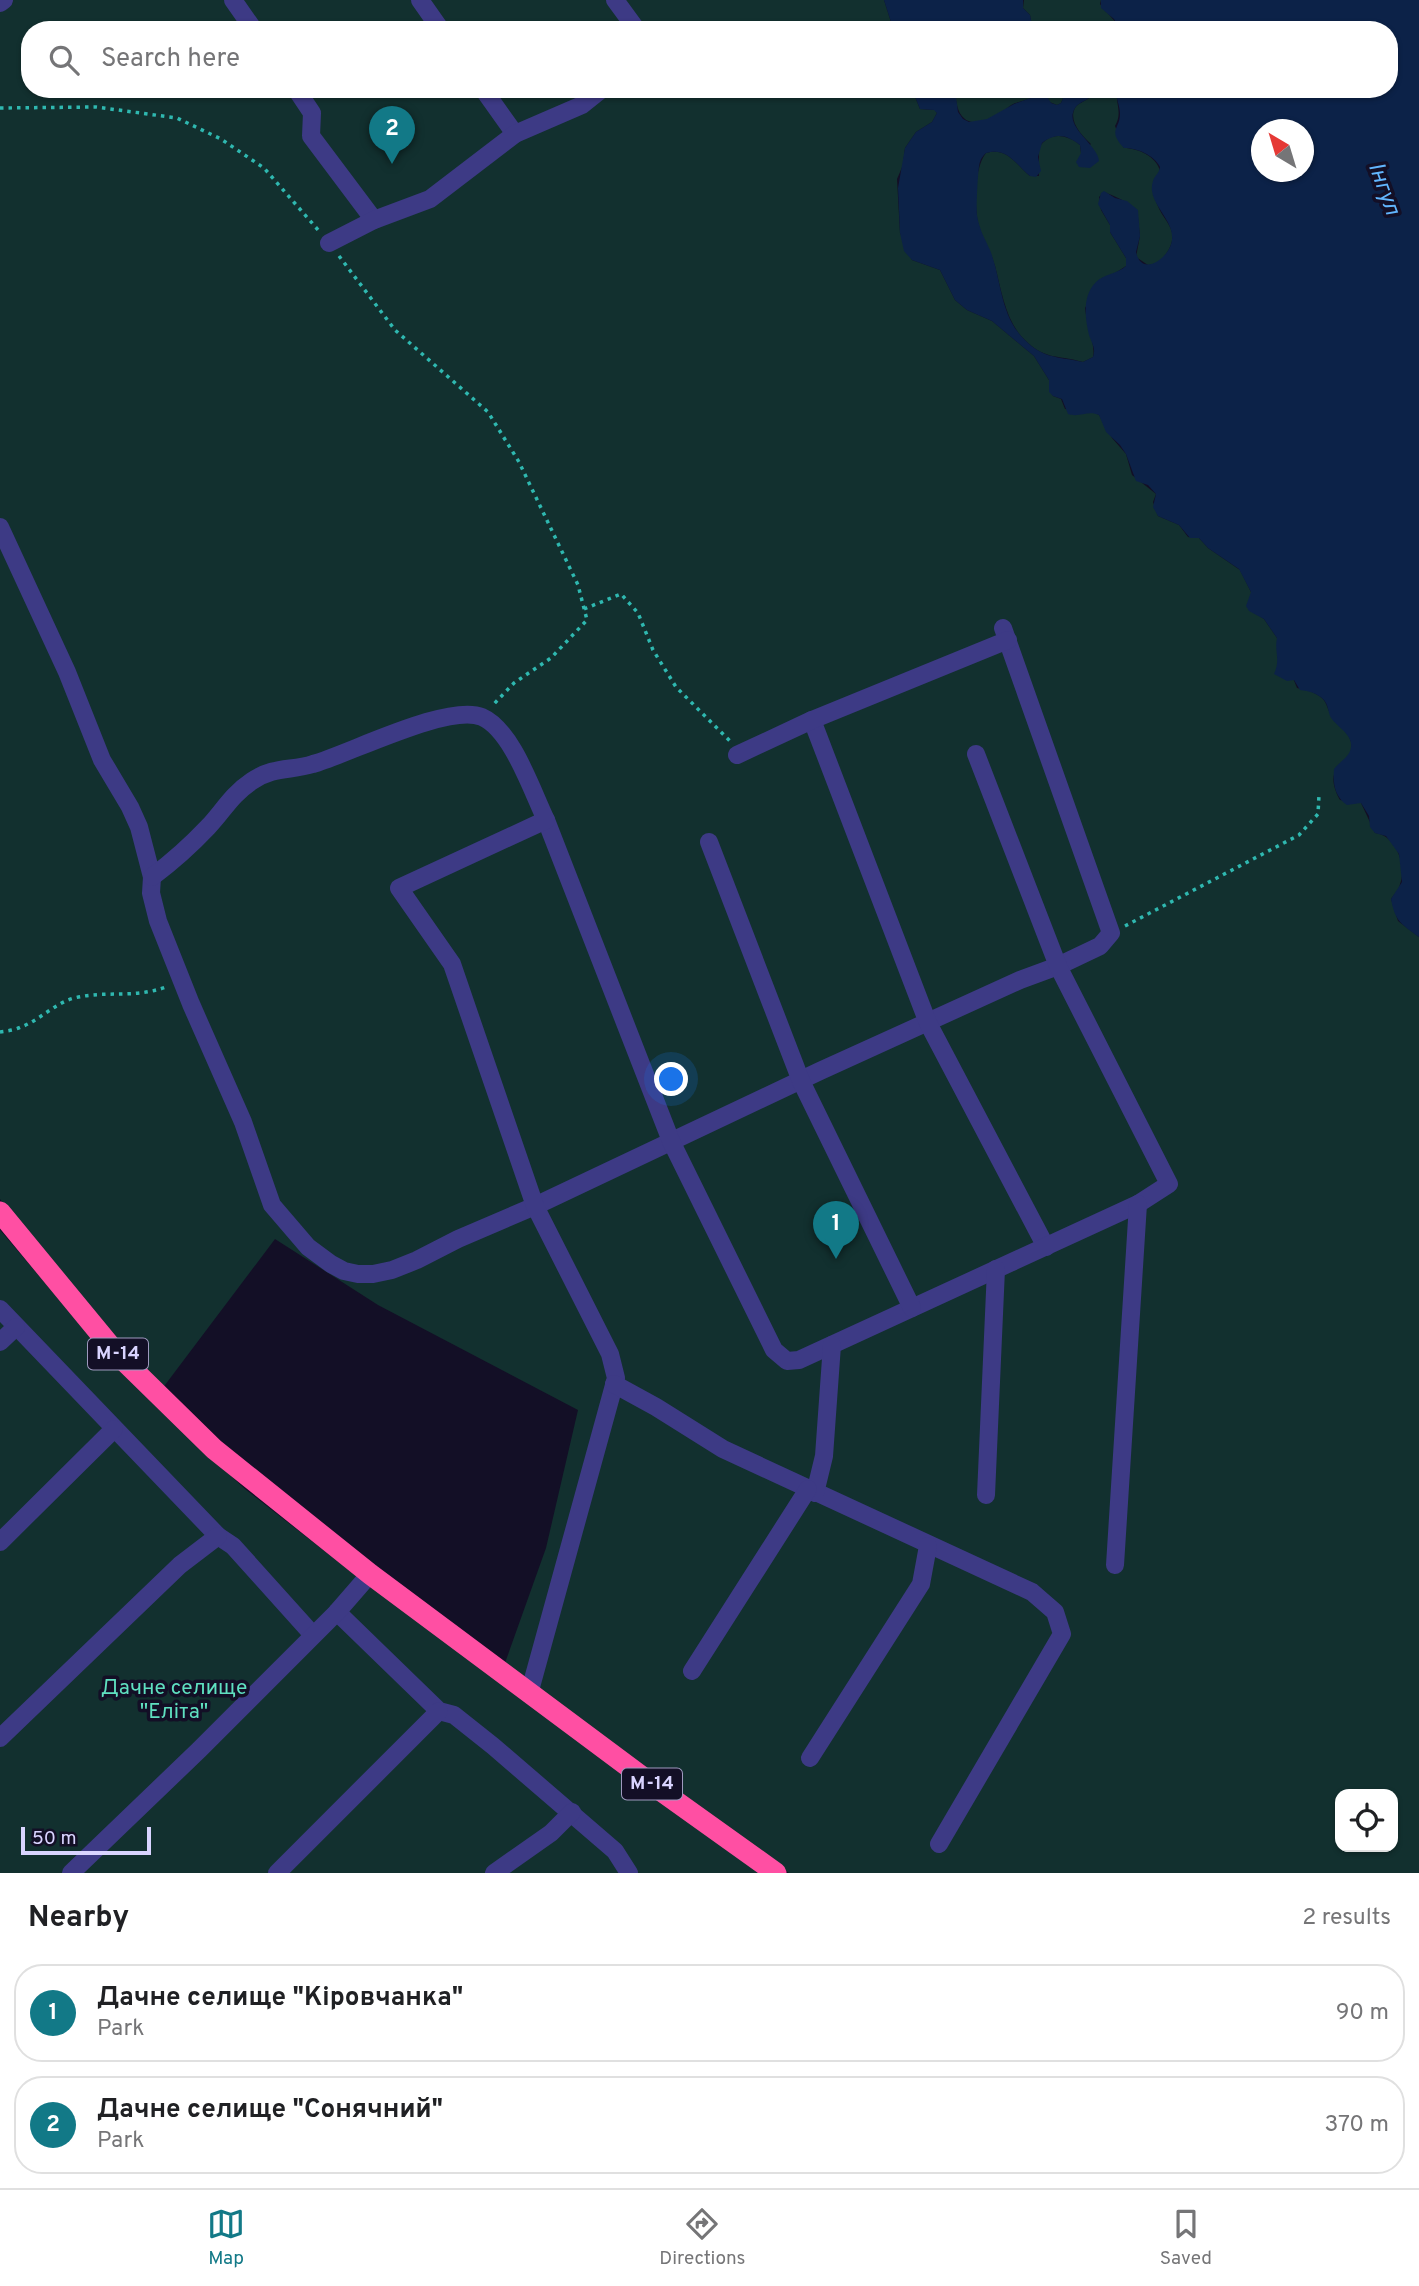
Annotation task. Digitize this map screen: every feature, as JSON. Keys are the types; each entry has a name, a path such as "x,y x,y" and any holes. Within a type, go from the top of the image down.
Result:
{"highway":[{"name":"М-14","path":"0,1212 60,1286 146,1384 251,1480 370,1574 776,1873"}],"lane":[{"path":"233,0 248,21"},
{"path":"420,0 435,21"},
{"path":"615,0 630,21"},
{"path":"302,98 312,113 311,136 374,220"},
{"path":"489,98 515,134"},
{"path":"329,243 374,220 430,199 515,134 582,105 591,98"},
{"path":"0,527 66,671 102,760 139,827 152,877 151,893 156,912 181,979 243,1122 272,1205 308,1247 331,1264 358,1274 393,1270 418,1260 458,1238 535,1206 1020,980 1058,966 1100,946 1111,933 1006,634 739,754"},
{"path":"152,877 209,825 230,797 268,772 312,764 408,728 459,715 482,717 496,727 508,742 545,820 671,1141 774,1350 787,1361 799,1360 1138,1204 1169,1184 1058,966 976,754"},
{"path":"812,720 928,1023 1046,1247"},
{"path":"529,1693 616,1378 610,1354 535,1206 452,964 399,888 545,820"},
{"path":"709,842 802,1081 912,1308"},
{"path":"1115,1565 1138,1204"},
{"path":"986,1495 996,1269"},
{"path":"0,1310 218,1536 233,1546 313,1635"},
{"path":"0,1342 16,1327"},
{"path":"692,1671 811,1491 824,1457 832,1345"},
{"path":"614,1384 723,1449 1032,1592 1055,1612 1062,1634 939,1844"},
{"path":"0,1542 114,1429"},
{"path":"0,1738 180,1564 218,1536"},
{"path":"810,1758 921,1584 928,1546"},
{"path":"71,1873 338,1612 370,1574"},
{"path":"338,1612 439,1711 454,1715 572,1812 615,1851 629,1873"},
{"path":"276,1873 439,1711"},
{"path":"494,1873 551,1833 572,1812"}],"path":[{"path":"0,108 96,107 177,118 221,139 264,168 329,243 395,330 488,412 519,462 578,585 587,620 551,658 514,683 482,717"},
{"path":"584,609 621,594 638,613 653,650 676,687 739,754"},
{"path":"1111,933 1299,835 1318,814 1319,795"},
{"path":"0,1032 22,1027 72,998 106,993 149,993 181,979"}],"green space":[{"path":"0,0 884,0 891,21 21,21 21,98 916,98 920,109 935,110 937,113 932,122 916,132 905,148 903,165 897,179 900,233 912,260 940,270 955,300 967,310 992,321 1034,356 1049,380 1049,390 1053,396 1061,399 1065,409 1099,415 1112,438 1126,454 1132,475 1156,494 1153,502 1158,516 1179,525 1188,537 1199,538 1208,548 1240,570 1251,592 1253,612 1264,619 1277,638 1297,688 1322,698 1351,741 1351,752 1338,766 1333,779 1340,800 1361,803 1375,833 1389,839 1401,860 1402,877 1398,890 1391,899 1398,921 1419,937 1419,1873 789,1873 505,1663 546,1548 578,1410 378,1305 275,1239 162,1389 122,1349 0,1199"},
{"path":"1024,0 1101,0 1100,4 1114,21 1031,21 1030,15 1023,8"},
{"path":"956,98 1030,98 1013,104 991,118 974,122 962,116"},
{"path":"1040,98 1063,98 1057,105"},
{"path":"1089,98 1117,98 1119,112 1115,126 1124,148 1146,154 1158,166 1160,171 1153,182 1154,196 1172,233 1166,254 1156,263 1148,265 1136,257 1140,236 1137,210 1104,192 1099,197 1110,232 1126,258 1126,266 1109,277 1102,278 1085,308 1094,353 1093,357 1083,362 1043,353 1021,336 1007,312 976,209 977,178 986,153 1006,154 1030,176 1039,176 1039,148 1048,139 1058,136 1070,138 1080,145 1081,153 1091,144 1075,123 1073,113 1076,107"},
{"name":"Дачне селище \"Еліта\"","path":"0,1230 109,1358 245,1489 359,1578 760,1873 0,1873"}],"water":[{"path":"884,0 1023,0 1023,8 1030,15 1031,21 891,21"},
{"name":"Інгул","path":"1101,0 1419,0 1419,937 1400,921 1391,899 1402,882 1399,854 1386,836 1375,833 1370,827 1369,816 1361,803 1347,805 1339,798 1335,789 1334,769 1350,751 1351,742 1347,734 1332,720 1324,700 1313,693 1300,690 1294,680 1287,681 1274,674 1277,664 1277,638 1264,619 1249,611 1246,606 1251,592 1239,569 1208,548 1199,538 1190,538 1179,525 1158,516 1153,507 1156,494 1148,485 1136,481 1126,454 1106,432 1099,415 1068,414 1062,399 1049,392 1049,380 1034,356 992,321 967,310 955,300 940,270 912,260 904,251 900,233 898,188 905,148 916,132 932,122 937,113 934,110 920,109 916,98 956,98 958,112 969,122 987,119 1031,98 1048,98 1051,103 1057,105 1063,98 1089,98 1076,106 1074,122 1099,161 1090,168 1079,167 1076,162 1081,153 1080,145 1061,136 1052,137 1042,143 1038,157 1041,171 1036,177 1030,176 1006,154 986,153 979,165 977,205 979,225 994,261 1005,306 1014,327 1042,353 1083,362 1093,357 1094,351 1086,322 1088,294 1099,279 1126,266 1126,258 1110,232 1110,225 1098,204 1101,193 1104,191 1127,201 1138,210 1140,236 1136,252 1142,263 1152,264 1162,257 1170,247 1172,238 1171,230 1152,190 1160,167 1145,153 1124,148 1116,137 1120,114 1117,98 1398,98 1398,21 1115,21 1101,8"}],"place":[{"name":"Дачне селище \"Сонячний\"","path":"392,164"},
{"name":"Дачне селище \"Кіровчанка\"","path":"836,1259"}]}
